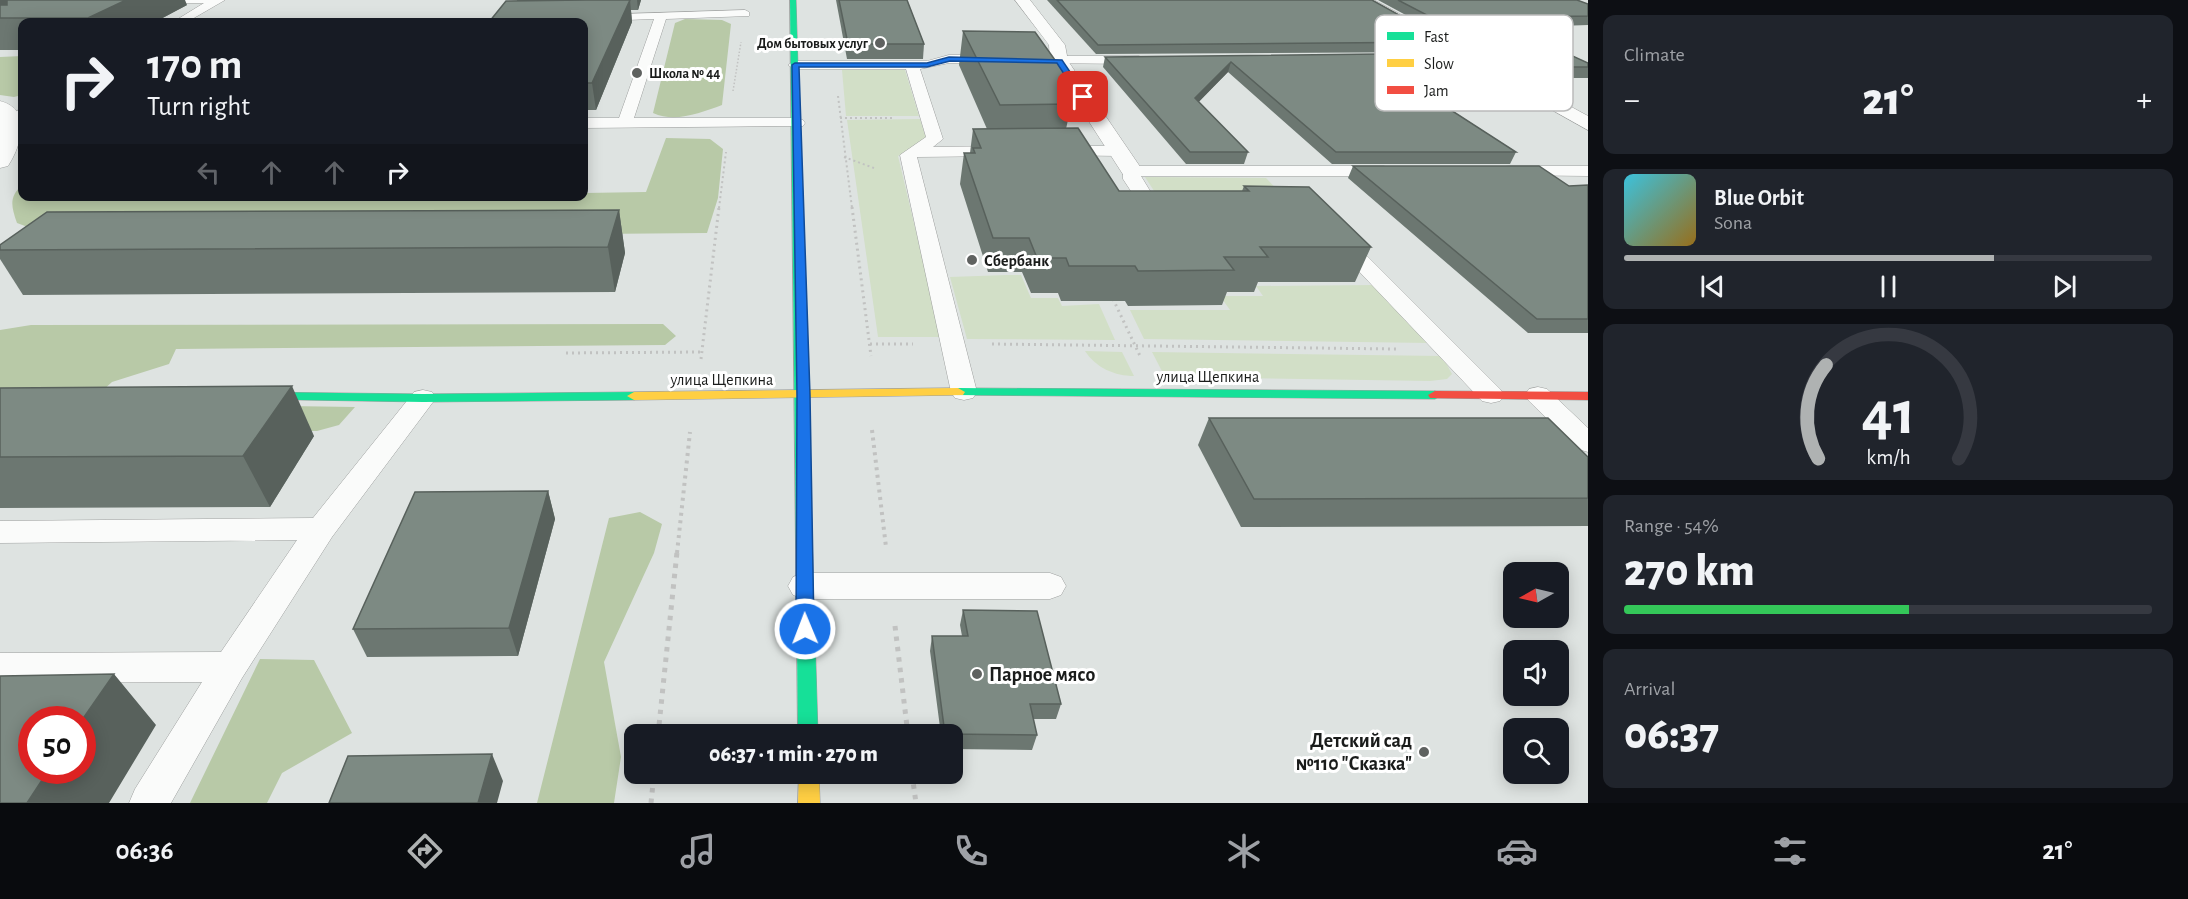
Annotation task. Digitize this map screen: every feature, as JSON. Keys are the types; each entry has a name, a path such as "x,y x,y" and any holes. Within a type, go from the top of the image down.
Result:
{"main road":[{"path":"793,0 803,395 808,724"},
{"name":"улица Щепкина","path":"235,396 423,398 1157,392 1588,396"},
{"path":"808,784 809,803"}],"street":[{"path":"1022,0 1057,45 1059,61 1132,171"},
{"path":"1363,0 1390,15"},
{"path":"1565,111 1588,124"},
{"path":"0,161 11,141 11,113"}],"lane":[{"path":"138,0 219,0 186,18"},
{"path":"581,17 745,14"},
{"path":"625,123 661,16"},
{"path":"795,65 927,65 949,59 1012,58 1059,61 1153,60"},
{"path":"912,65 936,139 908,155 964,392"},
{"path":"588,123 797,123"},
{"path":"914,152 1017,151"},
{"path":"1039,151 1119,151"},
{"path":"1187,210 1153,210 1132,179 1132,171 1399,171"},
{"path":"1494,171 1588,171"},
{"path":"1327,227 1491,395"},
{"path":"1538,395 1588,443"},
{"path":"149,803 230,667 321,529 423,398"},
{"path":"0,532 321,529"},
{"path":"804,586 1050,585"},
{"path":"0,668 230,667"}],"path":[{"path":"840,118 928,117"},
{"path":"1113,299 1157,392"},
{"path":"870,344 1448,350"},
{"path":"566,353 702,352"},
{"path":"651,803 653,784"},
{"path":"913,784 916,803"}],"green space":[{"path":"685,19 722,20 731,24 722,105 688,116 661,116 653,113 675,23"},
{"path":"18,56 18,96 0,95 0,57"},
{"path":"842,70 905,70 919,116 846,116"},
{"path":"920,119 926,138 898,156 941,337 878,337 847,120"},
{"path":"666,138 710,139 723,149 718,198 707,233 60,239 17,223 12,202 18,190 18,201 588,201 588,193 646,192"},
{"path":"1145,177 1266,178 1292,205 1158,197"},
{"path":"1021,275 1031,298 1058,298 1062,306 1099,304 1115,340 967,339 950,277"},
{"path":"1374,285 1429,343 1144,339 1130,310 1230,310 1220,296 1263,296 1256,286"},
{"path":"663,324 676,336 665,345 176,349 169,364 112,382 89,403 355,407 339,425 317,431 0,430 0,330 31,325"},
{"path":"1085,351 1122,352 1134,376 1106,370"},
{"path":"1152,352 1442,356 1452,374 1447,379 1430,381 1165,377"},
{"path":"640,512 662,524 654,553 604,662 621,757 614,803 537,803 609,518"},
{"path":"260,659 314,660 352,733 282,773 267,803 190,803"}],"building":[{"path":"7,0 126,0 88,18 0,18 0,5 7,5"},
{"path":"630,0 592,83 588,83 588,18 492,18 506,1"},
{"path":"839,0 907,0 924,44 848,44"},
{"path":"1057,0 1372,0 1399,15 1375,15 1375,43 1098,45"},
{"path":"1398,0 1577,0 1588,4 1588,16 1427,15"},
{"path":"963,31 1035,32 1075,88 1061,88 1071,104 1000,105"},
{"path":"1375,54 1375,111 1452,111 1516,152 1336,152 1231,62 1195,98 1248,152 1190,152 1105,57"},
{"path":"1573,56 1588,63 1588,67 1573,67"},
{"path":"1078,128 1119,191 1249,191 1244,186 1309,187 1371,247 1260,247 1268,257 1224,257 1234,270 1138,271 1135,266 1069,266 1066,258 1037,258 1029,238 993,238 964,153 975,153 973,148 981,148 973,129"},
{"path":"1353,166 1539,166 1569,186 1588,185 1588,319 1537,319"},
{"path":"619,210 608,247 0,250 0,245 47,212"},
{"path":"292,386 243,456 0,457 0,388"},
{"path":"1209,418 1548,418 1588,457 1588,498 1254,499"},
{"path":"548,491 509,628 353,629 415,492"},
{"path":"963,610 1037,611 1061,704 1030,704 1037,735 963,734 963,724 944,724 932,636 968,636"},
{"path":"114,674 92,706 18,706 18,784 39,784 27,803 0,803 0,676"},
{"path":"492,754 478,803 329,803 348,756"}],"traffic: fast":[{"path":"793,0 808,724"},
{"path":"958,392 1435,395"},
{"path":"251,396 423,398 634,396"}],"traffic: slow":[{"path":"634,396 958,392"},
{"path":"809,784 809,803"}],"traffic: jam":[{"path":"1435,395 1588,396"}],"place":[{"name":"Дом бытовых услуг","path":"880,43"},
{"name":"Школа № 44","path":"637,73"},
{"name":"Сбербанк","path":"972,260"},
{"name":"Парное мясо","path":"977,674"},
{"name":"Детский сад №110 \"Сказка\"","path":"1424,752"}],"route":[{"path":"805,629 803,395 795,65 927,65 949,59 1018,58 1059,61 1083,97"}]}
